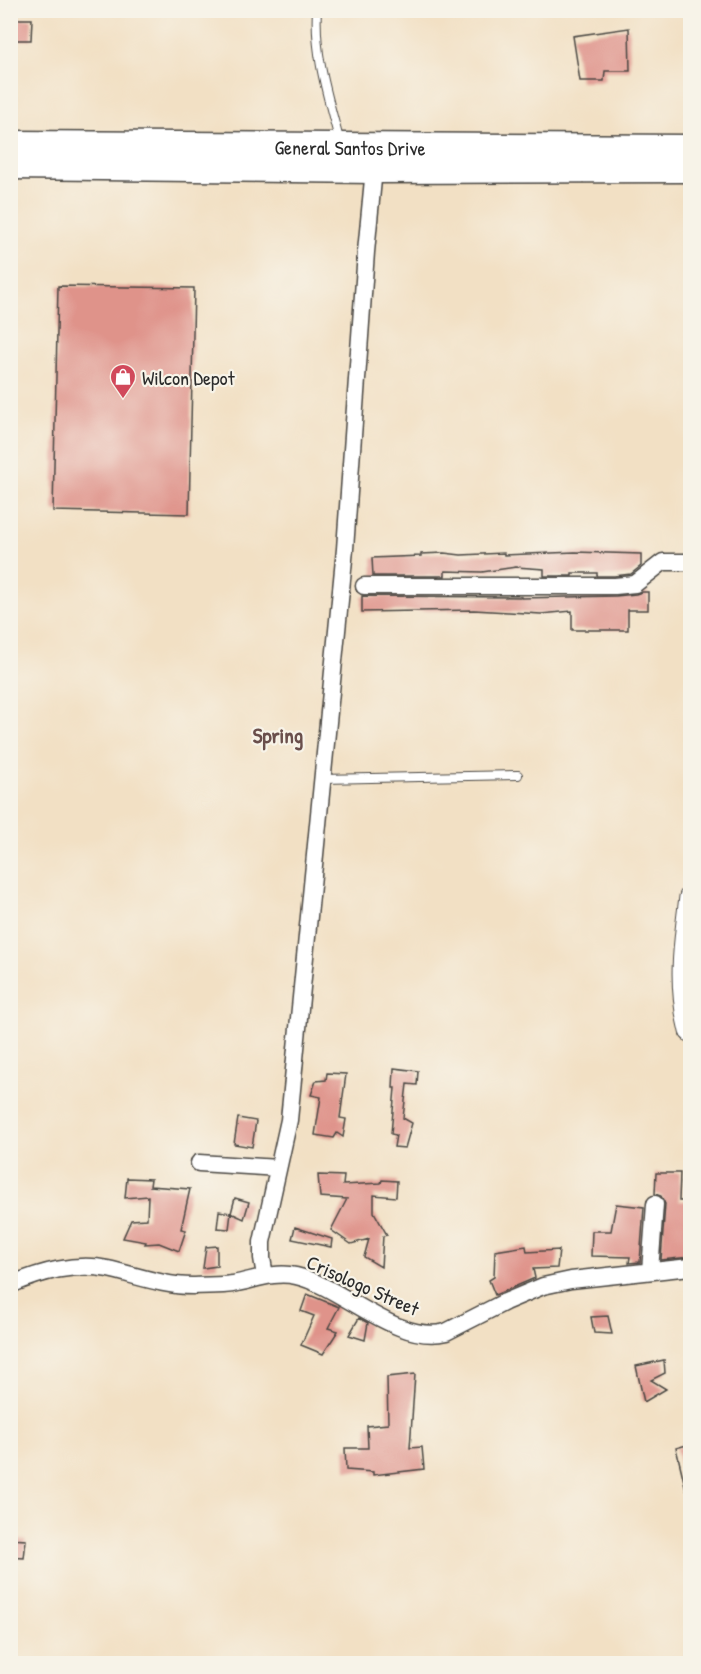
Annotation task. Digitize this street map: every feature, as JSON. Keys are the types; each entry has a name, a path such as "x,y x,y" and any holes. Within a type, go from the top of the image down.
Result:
{"highway":[{"name":"General Santos Drive","path":"10,145 690,149"},
{"name":"General Santos Drive","path":"10,165 374,169 690,168"}],"street":[{"path":"265,1276 262,1242 289,1120 345,549 374,169"},
{"path":"364,586 615,586 635,584 663,562 690,562"},
{"path":"690,897 682,960 682,984 690,1031"},
{"path":"199,1163 278,1168"},
{"path":"650,1271 655,1204"},
{"name":"Crisologo Street","path":"10,1285 54,1270 81,1266 187,1286 234,1284 282,1274 305,1279 371,1314 408,1330 437,1335 521,1294 543,1286 571,1280 690,1267"}],"lane":[{"path":"317,10 316,27 320,65 341,147"},
{"path":"322,779 518,775"}],"building":[{"path":"10,19 32,19 31,40 10,40"},
{"path":"629,28 630,71 605,71 604,81 580,81 573,36"},
{"name":"Wilcon Depot","path":"58,286 194,288 189,514 53,511"},
{"path":"575,552 641,554 641,566 631,574 614,576 572,573 572,576 544,576 544,569 516,567 482,572 445,571 445,576 373,576 372,558 444,553 461,555 504,553 504,555"},
{"path":"648,592 648,610 628,610 628,630 572,630 572,611 541,614 474,610 362,612 362,596 521,598 616,596"},
{"path":"394,1068 418,1071 417,1085 407,1084 403,1118 412,1123 405,1148 394,1147 396,1135 391,1134 395,1088 393,1088"},
{"path":"327,1073 346,1074 340,1118 346,1119 343,1137 337,1133 334,1138 315,1135 321,1097 311,1095 316,1081 326,1080"},
{"path":"238,1118 256,1121 252,1147 234,1144"},
{"path":"656,1173 680,1173 679,1201 690,1201 690,1257 661,1260 665,1204 661,1196 655,1194"},
{"path":"318,1175 344,1176 343,1185 381,1183 382,1180 397,1181 396,1197 374,1195 374,1212 387,1235 383,1236 381,1267 364,1257 369,1239 351,1244 331,1230 347,1199 320,1197"},
{"path":"127,1178 151,1179 150,1186 190,1189 181,1229 186,1230 179,1251 159,1243 145,1244 146,1242 123,1238 131,1220 147,1219 148,1196 125,1198"},
{"path":"235,1198 249,1202 244,1219 231,1213"},
{"path":"616,1204 644,1207 640,1262 629,1263 630,1257 591,1256 592,1231 611,1231"},
{"path":"219,1211 231,1213 229,1229 217,1228"},
{"path":"295,1227 332,1239 331,1247 292,1239"},
{"path":"217,1246 217,1266 203,1268 206,1247"},
{"path":"526,1246 527,1252 559,1250 557,1268 533,1269 535,1278 495,1295 489,1280 494,1277 495,1251"},
{"path":"307,1294 339,1307 328,1328 338,1331 323,1354 301,1345 314,1316 301,1311"},
{"path":"608,1316 612,1334 594,1333 591,1317"},
{"path":"359,1318 368,1323 365,1340 349,1335"},
{"path":"664,1360 665,1373 651,1380 666,1389 644,1402 636,1366"},
{"path":"415,1374 410,1448 422,1447 424,1469 373,1475 373,1472 346,1470 345,1448 368,1448 367,1426 388,1424 387,1377"},
{"path":"690,1444 690,1490 686,1490 676,1448"},
{"path":"10,1539 26,1540 24,1558 10,1557"}],"place":[{"name":"Wilcon Depot","path":"123,400"}],"district":[{"name":"Spring","path":"278,735"}]}
